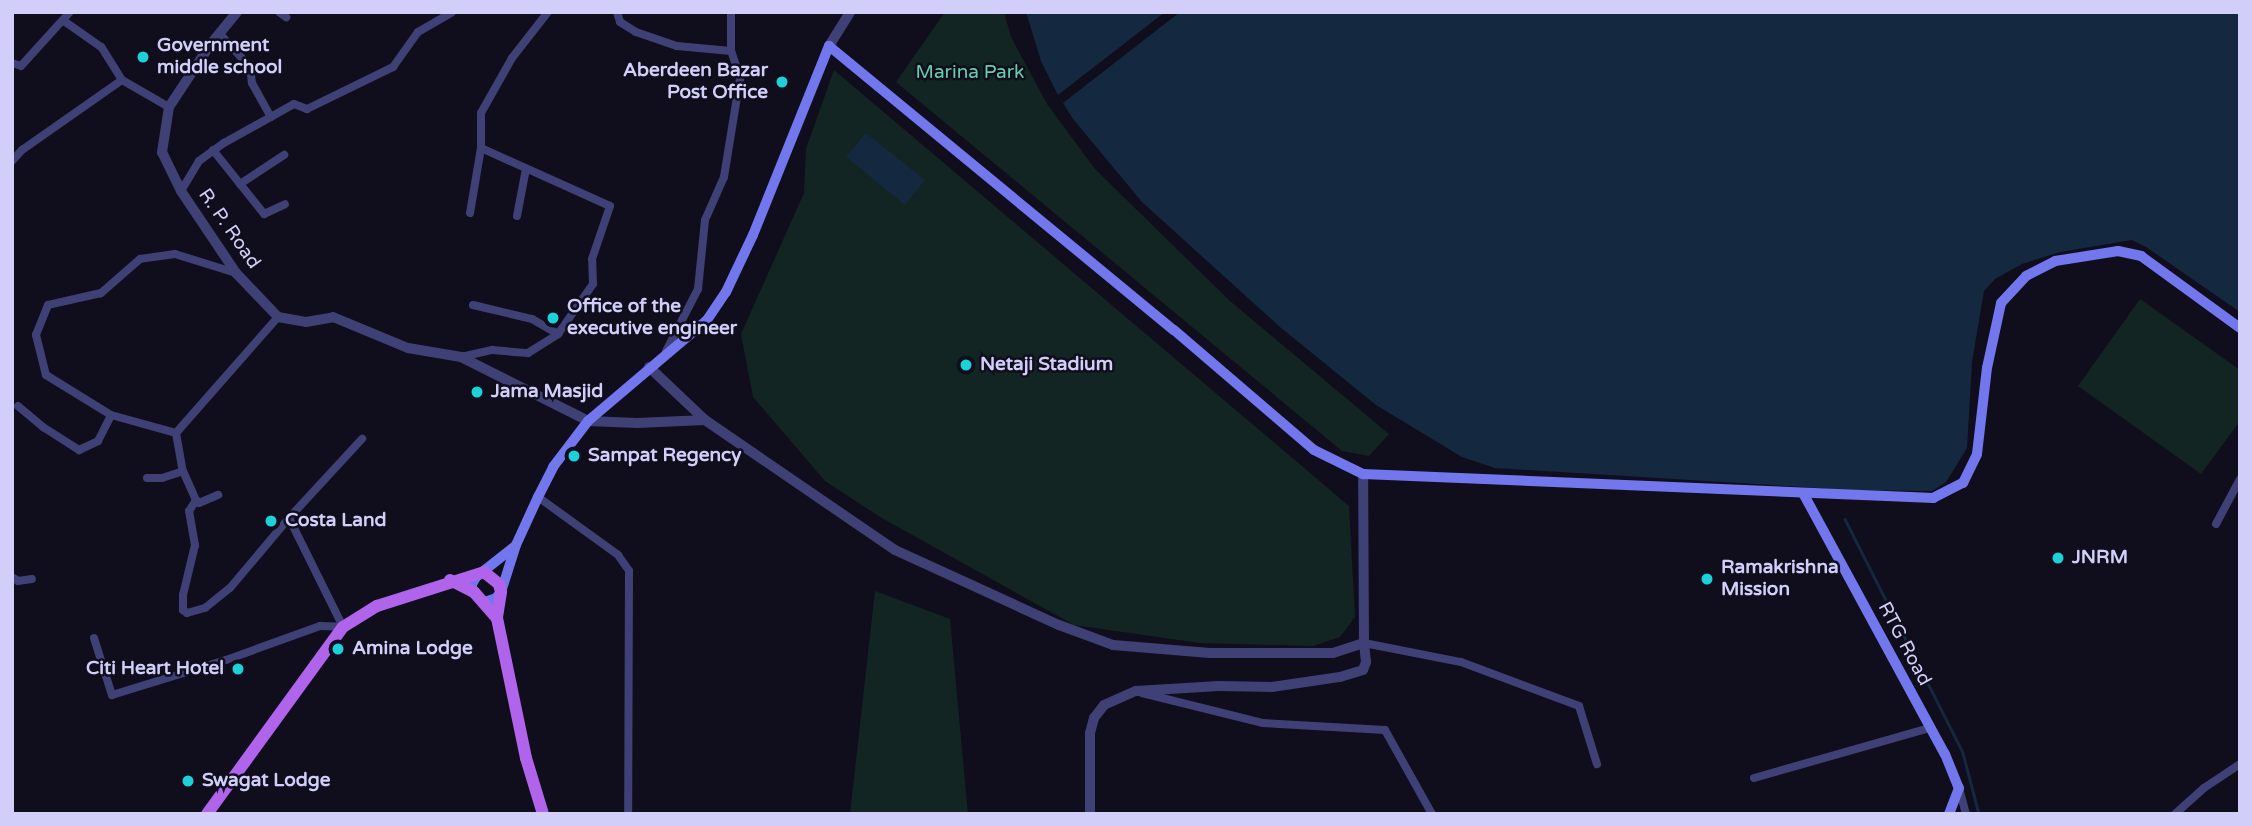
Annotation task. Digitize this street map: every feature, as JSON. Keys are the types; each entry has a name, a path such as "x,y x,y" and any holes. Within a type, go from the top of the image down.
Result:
{"main road":[{"path":"542,814 526,758 497,618 501,592 516,545 553,467 588,421 666,351 707,320 726,292 753,235 829,46 1174,330 1314,450 1363,474 1933,498 1963,483 1977,454 1987,369 2001,303 2026,276 2055,261 2118,251 2141,256 2240,328"},
{"name":"RTG Road","path":"1803,493 1930,728 1959,788"},
{"path":"474,592 471,586 516,545"},
{"path":"207,814 343,627 377,606 450,580 484,572"},
{"path":"484,572 499,584 501,592"},
{"path":"450,580 474,592 497,618"},
{"path":"485,602 496,598 501,592"},
{"path":"1949,814 1959,788"}],"street":[{"path":"12,63 21,66 64,22 70,12"},
{"name":"R. P. Road","path":"237,12 219,33 169,107 162,152 181,191 236,273 278,317"},
{"path":"181,191 199,161 213,150 294,104 307,109 394,67 418,32 452,12"},
{"path":"470,213 481,148 481,113 512,58 548,12"},
{"path":"617,12 620,22 636,32 677,47 731,51"},
{"path":"666,351 698,289 705,220 724,177 740,79 731,51 731,12"},
{"path":"829,46 850,12"},
{"path":"64,22 101,47 122,80 169,107"},
{"path":"219,33 250,67 253,83 271,117"},
{"path":"12,161 22,150 122,80"},
{"path":"461,357 492,350 528,353 558,334 593,284 592,259 610,206 481,148"},
{"path":"213,150 264,214 285,204"},
{"path":"240,184 284,155"},
{"path":"517,216 526,169"},
{"path":"176,433 111,415 46,374 36,335 48,305 101,293 140,260 175,254 236,273"},
{"path":"473,305 532,318 558,334"},
{"path":"176,433 278,317 306,322 333,317 408,348 461,357 588,421 636,424 705,420"},
{"path":"649,367 705,420 895,550 1059,625 1113,645 1210,653 1334,653 1364,643 1461,662 1579,706 1597,764"},
{"path":"18,405 43,427 79,450 98,442 111,415"},
{"path":"176,433 183,471 196,500 199,503 218,495"},
{"path":"196,500 190,511 195,545 183,595 183,610 187,613 205,608 230,588 289,518 362,439"},
{"path":"147,478 162,478 183,471"},
{"path":"1090,814 1088,753 1094,718 1104,705 1136,691 1219,686 1272,687 1340,677 1363,670 1366,662 1363,474"},
{"path":"2216,524 2240,479"},
{"path":"538,497 618,555 629,571 628,814"},
{"path":"94,638 112,695 226,660 320,626 343,627 289,518"},
{"path":"12,577 18,580 32,579"},
{"path":"1136,691 1263,723 1385,730 1432,814"},
{"path":"1754,778 1930,728"},
{"path":"2175,814 2204,788 2240,764"},
{"path":"1959,788 1966,814"}],"green space":[{"name":"Marina Park","path":"945,12 1004,12 1011,37 1047,104 1095,169 1230,301 1389,434 1369,456 1342,451 896,82"},
{"name":"Netaji Stadium","path":"834,70 1349,506 1355,617 1340,637 1313,646 1200,643 1074,625 880,517 825,481 753,397 741,334 804,193 806,149"},
{"path":"2140,299 2240,370 2240,421 2201,474 2078,386"},
{"path":"875,591 950,619 968,814 850,814"}],"water":[{"path":"1026,12 2240,12 2240,312 2132,240 2060,252 2022,264 1995,279 1984,291 1972,362 1967,448 1946,482 1932,491 1852,490 1495,468 1462,457 1376,405 1280,327 1142,202 1073,119 1058,95 1041,61"},
{"path":"866,133 925,180 905,205 846,157"}],"pier":[{"path":"1165,12 1180,12 1063,103 1058,95"}],"waterway":[{"path":"1845,519 1963,753 1979,814"}],"place":[{"name":"Government middle school","path":"143,57"},
{"name":"Aberdeen Bazar Post Office","path":"782,82"},
{"name":"Office of the executive engineer","path":"553,318"},
{"name":"Netaji Stadium","path":"966,365"},
{"name":"Jama Masjid","path":"477,392"},
{"name":"Sampat Regency","path":"574,456"},
{"name":"Costa Land","path":"271,521"},
{"name":"JNRM","path":"2058,558"},
{"name":"Ramakrishna Mission","path":"1707,579"},
{"name":"Amina Lodge","path":"338,649"},
{"name":"Citi Heart Hotel","path":"238,669"},
{"name":"Swagat Lodge","path":"188,781"}]}
